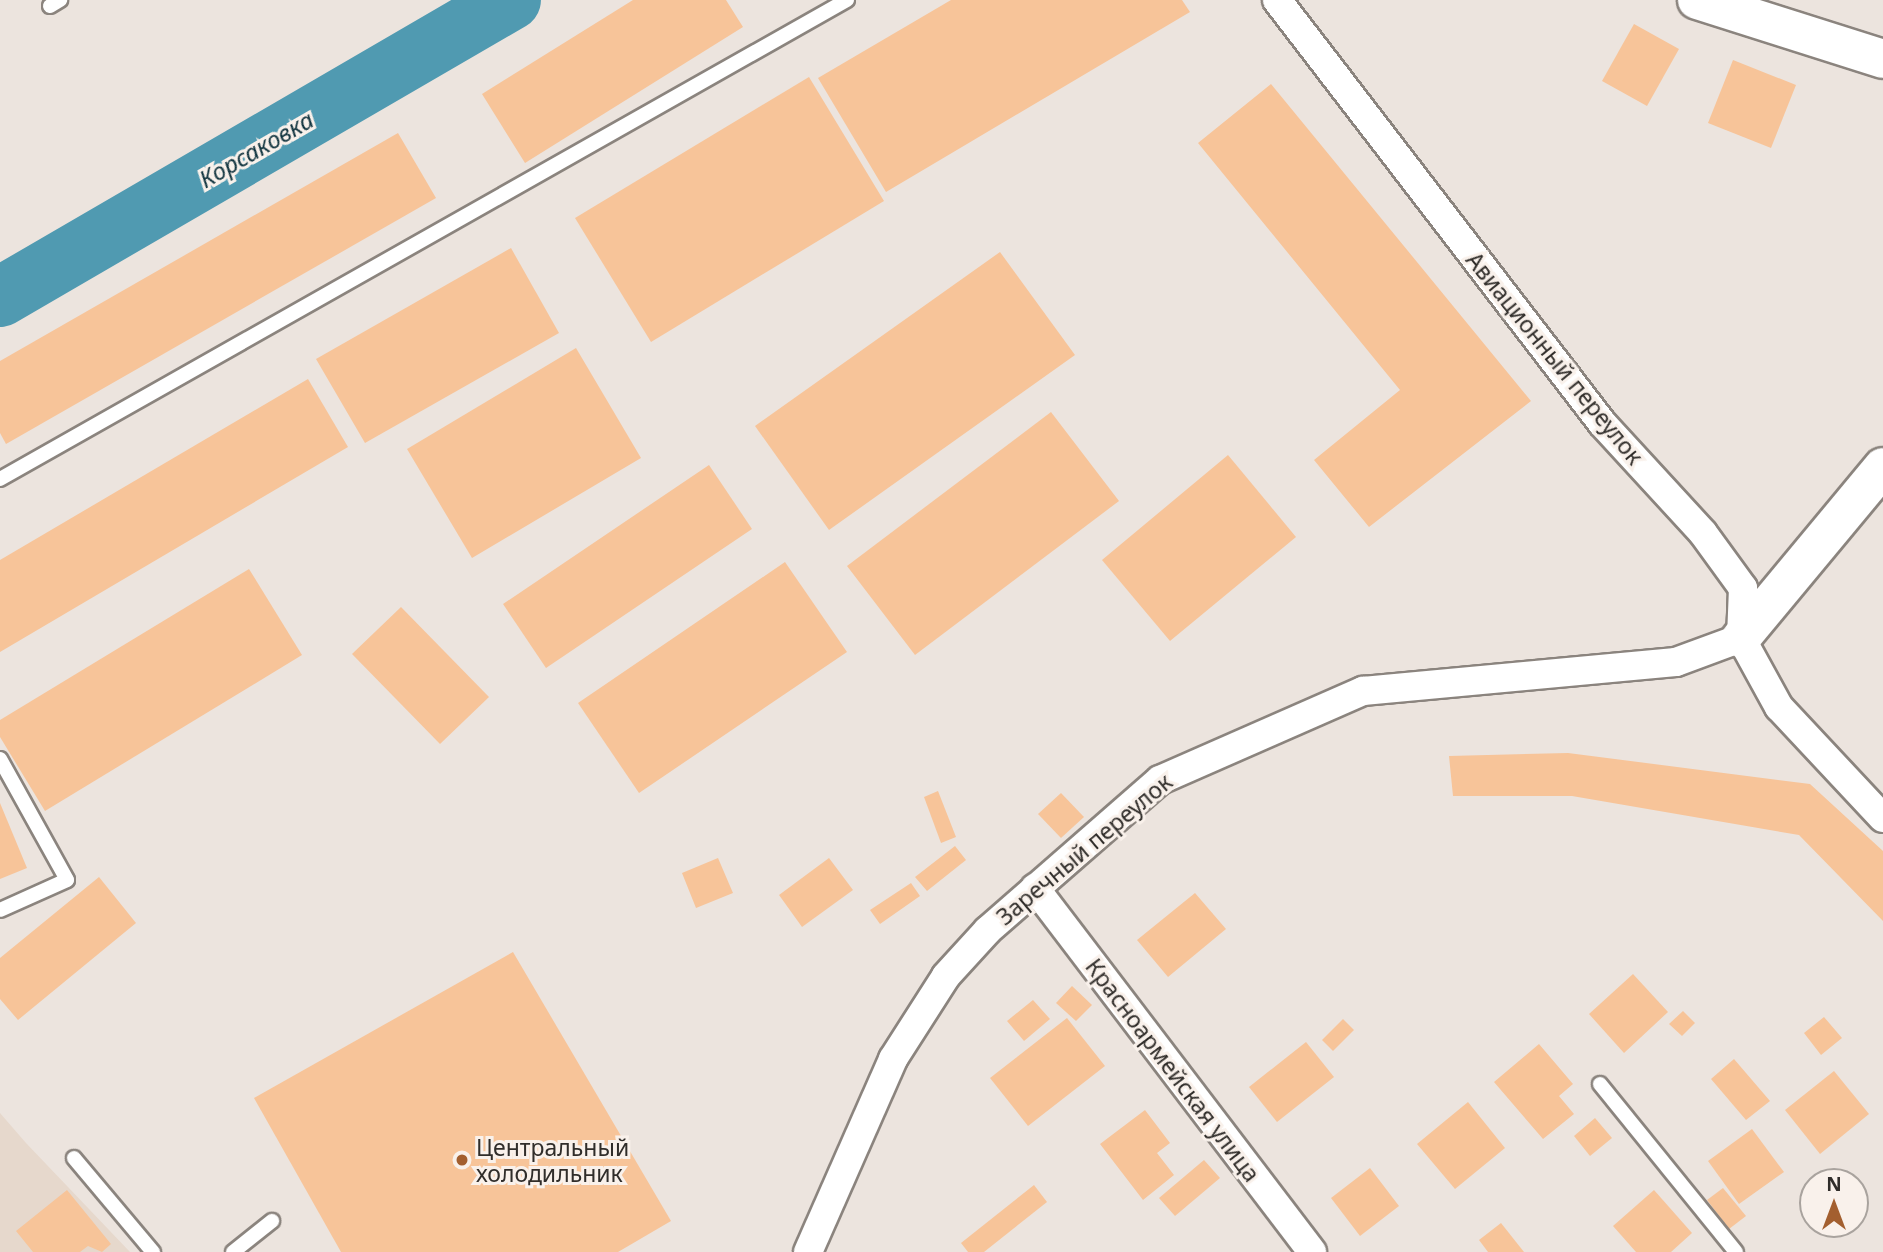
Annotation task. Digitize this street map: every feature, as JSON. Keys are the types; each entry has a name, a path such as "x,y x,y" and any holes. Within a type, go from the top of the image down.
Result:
{"street":[{"name":"Авиационный переулок","path":"1278,0 1602,423 1703,533 1743,588 1741,638"},
{"path":"1696,0 1883,59"},
{"path":"1883,467 1741,638 1779,707 1883,818"},
{"name":"Заречный переулок","path":"808,1252 893,1059 946,976 1035,888 1160,780 1363,691 1675,663 1741,638"},
{"name":"Красноармейская улица","path":"1035,888 1312,1252"}],"lane":[{"path":"0,479 846,0"},
{"path":"0,759 67,880 0,910"},
{"path":"1600,1084 1736,1252"},
{"path":"74,1158 153,1252"},
{"path":"233,1252 272,1221"}],"shaded area":[{"path":"0,1113 26,1143 130,1252 0,1252"}],"building":[{"path":"633,0 726,0 743,27 525,163 482,94"},
{"path":"951,0 1182,0 1190,12 886,192 818,78"},
{"path":"1634,24 1679,49 1647,106 1602,81"},
{"path":"1733,60 1796,85 1771,148 1708,123"},
{"path":"809,77 884,201 651,342 575,218"},
{"path":"1271,84 1531,401 1369,527 1314,460 1400,390 1198,143"},
{"path":"398,133 436,198 6,444 0,433 0,361"},
{"path":"511,248 559,333 365,443 316,359"},
{"path":"1000,252 1075,355 829,530 755,426"},
{"path":"576,348 641,458 472,558 407,449"},
{"path":"308,379 348,447 0,652 0,560"},
{"path":"1051,412 1119,501 915,655 847,566"},
{"path":"1228,455 1296,537 1170,641 1102,560"},
{"path":"709,465 752,529 546,668 503,604"},
{"path":"785,562 847,652 639,793 578,703"},
{"path":"249,569 302,655 45,811 0,737 0,720"},
{"path":"401,607 489,697 440,744 352,654"},
{"path":"1568,753 1810,784 1883,851 1883,921 1799,835 1572,796 1453,796 1449,756"},
{"path":"938,791 956,837 941,843 924,797"},
{"path":"1061,793 1084,817 1061,838 1038,814"},
{"path":"0,803 27,868 0,879"},
{"path":"955,846 966,860 927,891 915,877"},
{"path":"718,858 733,893 696,908 682,873"},
{"path":"829,858 853,890 802,927 779,895"},
{"path":"99,877 136,923 18,1020 0,999 0,958"},
{"path":"911,883 920,896 880,924 870,910"},
{"path":"1195,893 1226,929 1168,977 1137,940"},
{"name":"Центральный холодильник","path":"513,952 671,1221 618,1252 341,1252 254,1098"},
{"path":"1633,974 1668,1012 1624,1053 1589,1014"},
{"path":"1072,986 1092,1005 1076,1021 1056,1003"},
{"path":"1033,1000 1050,1019 1024,1041 1007,1021"},
{"path":"1683,1011 1695,1023 1682,1036 1669,1024"},
{"path":"1824,1017 1842,1038 1821,1055 1804,1033"},
{"path":"1067,1018 1105,1066 1028,1126 990,1078"},
{"path":"1343,1019 1354,1030 1333,1051 1322,1040"},
{"path":"1306,1042 1334,1077 1277,1122 1249,1087"},
{"path":"1539,1044 1573,1084 1559,1096 1574,1114 1543,1139 1494,1082"},
{"path":"1734,1059 1770,1101 1746,1120 1711,1079"},
{"path":"1834,1071 1869,1114 1820,1154 1785,1110"},
{"path":"1468,1102 1505,1148 1455,1189 1417,1144"},
{"path":"1145,1110 1170,1143 1157,1153 1174,1175 1143,1200 1100,1144"},
{"path":"1595,1118 1612,1138 1590,1156 1574,1136"},
{"path":"1752,1129 1784,1172 1739,1204 1708,1161"},
{"path":"1204,1160 1220,1178 1175,1216 1159,1198"},
{"path":"1370,1168 1399,1206 1360,1236 1331,1198"},
{"path":"1034,1185 1047,1202 984,1252 968,1252 961,1243"},
{"path":"1723,1188 1746,1216 1729,1229 1707,1200"},
{"path":"67,1190 111,1244 102,1252 88,1246 80,1252 33,1252 16,1231"},
{"path":"1654,1190 1692,1233 1671,1252 1636,1252 1613,1226"},
{"path":"1501,1223 1524,1252 1488,1252 1479,1240"}],"waterway":[{"name":"Корсаковка","path":"0,297 511,0"}],"place":[{"name":"Центральный холодильник","path":"462,1160"}]}
